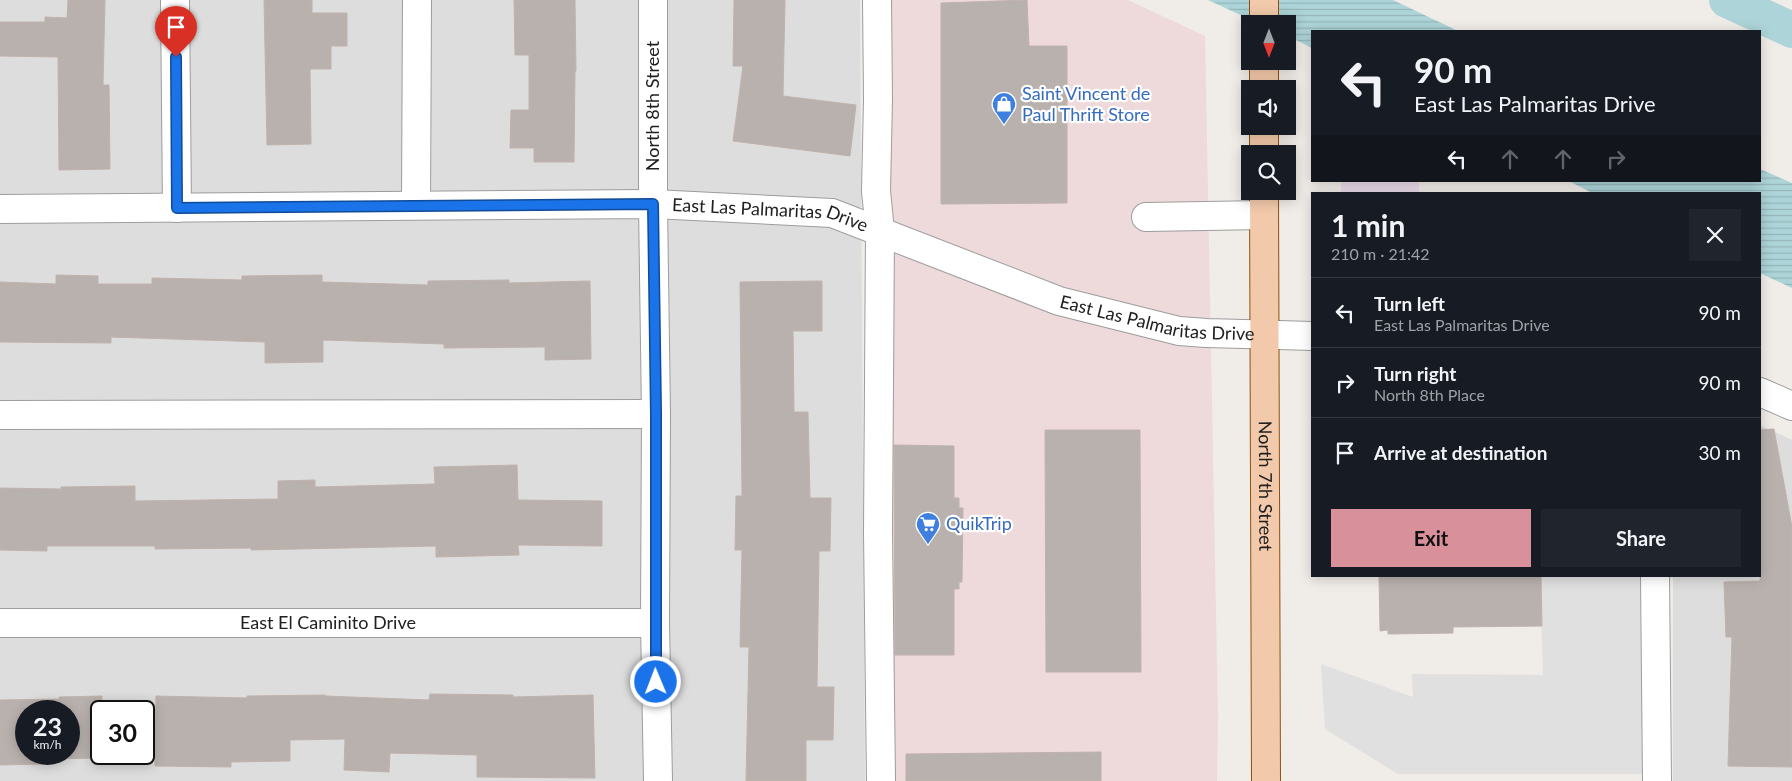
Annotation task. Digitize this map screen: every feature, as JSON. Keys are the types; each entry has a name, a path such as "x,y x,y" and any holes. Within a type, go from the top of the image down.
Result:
{"main road":[{"path":"1264,0 1264,15"},
{"name":"North 7th Street","path":"1264,203 1266,781"}],"street":[{"path":"175,0 177,208"},
{"path":"416,0 416,206"},
{"name":"North 8th Street","path":"653,0 656,414 655,623 658,781"},
{"path":"876,0 878,99 876,191 880,232 878,532 881,781"},
{"path":"1146,217 1264,203"},
{"name":"East Las Palmaritas Drive","path":"0,209 653,204 832,213 1059,301 1179,331 1311,336"},
{"path":"1761,392 1792,406"},
{"path":"0,415 656,414"},
{"path":"1655,577 1657,781"},
{"name":"East El Caminito Drive","path":"0,623 655,623"}],"shaded area":[{"path":"0,0 860,0 865,781 0,781"},
{"path":"887,0 1128,0 1205,36 1218,719 1217,781 889,781"},
{"path":"1341,182 1419,182 1419,192 1341,192"},
{"path":"1761,425 1792,440 1792,781 1673,781 1673,577 1761,577"},
{"path":"1540,577 1640,577 1643,774 1398,774 1325,729 1321,664 1413,697 1412,674 1543,675"}],"water":[{"path":"1208,0 1393,0 1456,30 1311,30 1311,48 1296,40 1296,15 1241,15"},
{"path":"1761,169 1792,183 1792,288 1761,273 1761,192 1590,192 1571,182 1761,182"}],"building":[{"path":"68,0 105,0 103,85 109,85 110,169 59,170 58,57 0,56 0,22 45,22 45,17 67,18"},
{"path":"264,0 312,0 312,13 347,13 347,46 331,46 331,69 310,69 311,144 267,145"},
{"path":"514,0 575,0 574,162 534,162 534,148 510,148 511,110 529,110 529,55 515,55"},
{"path":"734,0 785,0 783,96 856,105 850,156 733,141 743,66 733,66"},
{"name":"Saint Vincent de Paul Thrift Store","path":"1027,0 1029,46 1067,46 1067,203 941,204 941,3"},
{"path":"56,275 98,276 98,284 152,284 152,278 242,280 242,276 322,275 322,282 428,285 428,281 509,280 509,283 590,281 591,359 545,360 545,347 444,348 444,344 323,340 323,362 265,363 265,342 111,337 111,343 0,342 0,282 56,284"},
{"path":"822,281 822,331 793,331 794,412 808,412 810,498 831,498 830,551 819,551 817,687 834,687 833,740 806,740 806,781 746,781 749,647 740,647 742,550 735,550 736,496 742,496 740,282"},
{"path":"1774,429 1792,527 1792,767 1728,766 1732,637 1726,637 1724,582 1760,581 1761,577 1761,430"},
{"name":"QuikTrip","path":"1045,430 1140,430 1141,672 1046,672"},
{"name":"QuikTrip","path":"894,445 954,446 954,498 959,498 959,508 963,508 962,582 959,582 959,589 954,589 954,655 895,655"},
{"path":"517,465 518,500 602,501 602,546 518,545 519,555 436,557 436,546 251,550 251,548 155,549 155,546 47,546 47,551 0,550 0,488 61,489 61,487 135,486 135,501 278,499 278,481 315,480 315,487 435,484 434,467"},
{"path":"1379,577 1541,577 1542,626 1453,627 1453,633 1388,634 1388,630 1380,631"},
{"path":"430,694 513,695 513,697 593,695 595,778 477,777 477,755 390,753 389,772 344,770 345,739 290,740 290,761 231,762 231,767 155,766 156,696 247,698 247,696 325,695 429,700"},
{"path":"102,696 102,700 90,700 90,758 80,758 80,700 15,700 15,765 0,765 0,700 59,699 59,697"},
{"path":"1101,752 1101,781 906,781 906,754"}],"waterway":[{"path":"1727,0 1792,30"}],"place":[{"name":"Saint Vincent de Paul Thrift Store","path":"1004,125"},
{"name":"QuikTrip","path":"928,545"}],"route":[{"path":"176,57 177,208 653,204 656,414 656,682"}]}
